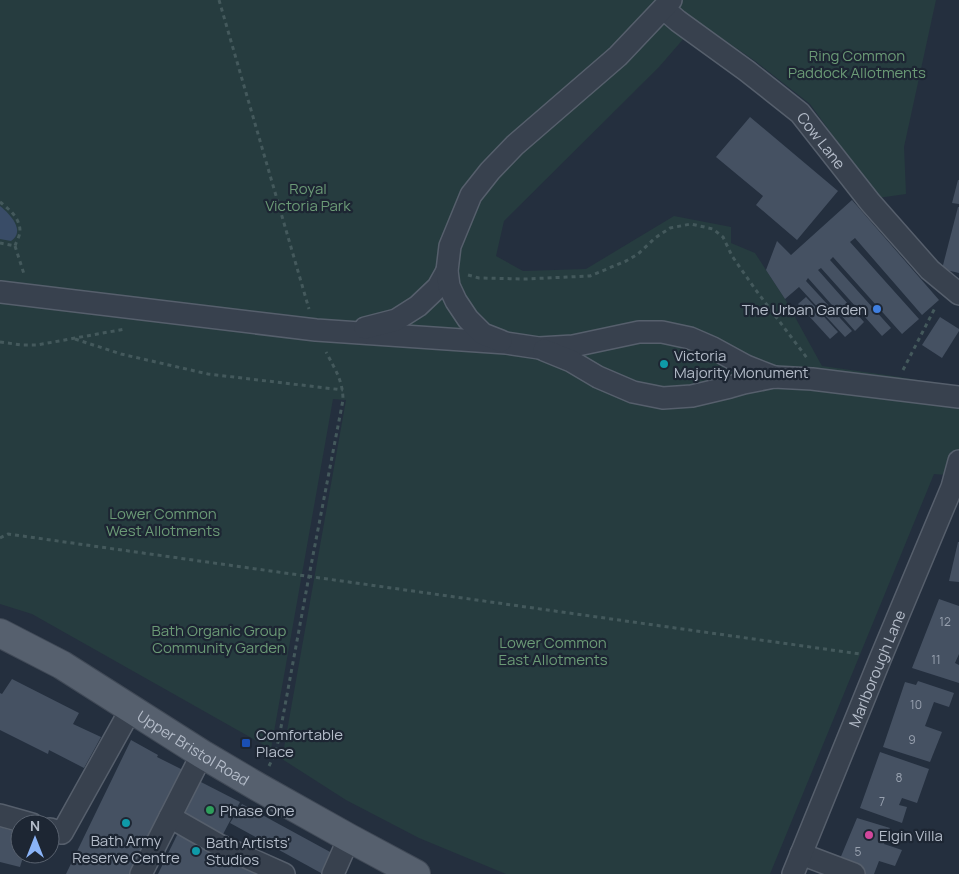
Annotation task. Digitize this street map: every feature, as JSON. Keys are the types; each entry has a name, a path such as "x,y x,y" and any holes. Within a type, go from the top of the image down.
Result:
{"main road":[{"name":"Upper Bristol Road","path":"0,633 62,665 202,754 258,787 416,874"}],"street":[{"path":"506,343 483,334 468,319 456,302 450,286 455,269 450,246 457,226 472,195 490,171 515,145 618,56 668,4"},
{"name":"Cow Lane","path":"668,4 678,20 800,113 870,202 930,270 959,294"},
{"path":"344,332 396,320 418,306 455,269"},
{"path":"0,292 316,330 506,343 539,348 573,346 639,332 662,332 690,338 746,366 774,377"},
{"path":"539,348 571,361 598,377 633,392 663,398 692,396 774,377 812,379 959,397"},
{"name":"Marlborough Lane","path":"793,874 881,657 956,488 959,461"},
{"path":"60,832 62,833 132,709"},
{"path":"142,874 202,754"},
{"path":"170,818 219,845 284,874"},
{"path":"333,874 349,838"},
{"path":"801,854 854,874"}],"path":[{"path":"219,0 316,330 341,380 343,390 343,400 308,576 279,738 275,754 258,787"},
{"path":"0,202 19,222 20,232 15,246 32,295"},
{"path":"455,269 468,276 480,278 525,279 590,276 638,254 655,238 670,228 691,224 713,229 723,237 732,256 812,365 812,379"},
{"path":"0,243 15,246"},
{"path":"898,390 900,377 936,306"},
{"path":"0,342 37,345 131,328 150,310"},
{"path":"75,339 121,354 208,374 343,390"},
{"path":"0,538 8,534 881,657"}],"green space":[{"path":"0,0 936,0 904,147 906,194 878,198 810,104 755,61 698,22 659,67 504,221 496,256 523,271 586,269 674,216 731,227 731,243 755,253 785,299 822,366 959,387 959,479 934,474 770,874 506,874 419,838 346,800 282,759 346,400 333,399 271,749 32,614 0,604"}],"water":[{"path":"0,206 12,218 17,228 15,237 11,241 0,239"}],"building":[{"path":"750,117 838,191 797,240 756,205 763,196 716,157"},
{"path":"959,180 959,204 952,203"},
{"path":"852,200 939,300 922,315 855,238 850,242 919,319 902,334 833,257 830,260 891,328 882,336 821,268 818,270 864,322 855,331 808,278 806,281 852,331 845,337 799,287 785,299 766,270 777,241 791,255"},
{"path":"959,207 959,273 942,269"},
{"path":"806,297 838,332 830,339 798,304"},
{"path":"940,317 959,329 942,358 922,345"},
{"path":"958,542 959,582 949,581"},
{"path":"939,599 959,606 959,654 955,663 959,665 959,683 912,668"},
{"path":"12,679 79,713 73,724 101,737 84,768 49,750 48,754 0,730 0,693 2,694"},
{"path":"918,681 954,693 949,707 934,702 925,726 942,732 930,762 883,747 905,682 916,685"},
{"name":"Bath Army Reserve Centre","path":"131,740 158,755 157,757 187,772 135,874 66,874"},
{"path":"880,752 929,769 917,803 902,798 899,805 907,807 902,823 860,808"},
{"name":"Phase One","path":"199,781 240,802 221,838 180,817"},
{"path":"242,804 332,853 321,873 230,823"},
{"path":"857,818 890,828 884,844 902,850 895,866 879,861 874,874 860,874 837,866"},
{"path":"0,827 10,830 10,864 21,864 20,867 0,862"},
{"name":"Bath Artists' Studios","path":"179,831 267,874 158,874"}],"place":[{"name":"The Urban Garden","path":"877,309"},
{"name":"Victoria Majority Monument","path":"664,364"},
{"name":"Comfortable Place","path":"246,743"},
{"name":"Phase One","path":"210,810"},
{"name":"Bath Army Reserve Centre","path":"126,823"},
{"name":"Elgin Villa","path":"869,835"},
{"name":"Bath Artists' Studios","path":"196,851"}],"park label":[{"name":"Ring Common Paddock Allotments","path":"857,64"},
{"name":"Royal Victoria Park","path":"308,196"},
{"name":"Lower Common West Allotments","path":"163,522"},
{"name":"Bath Organic Group Community Garden","path":"219,638"},
{"name":"Lower Common East Allotments","path":"553,650"}]}
